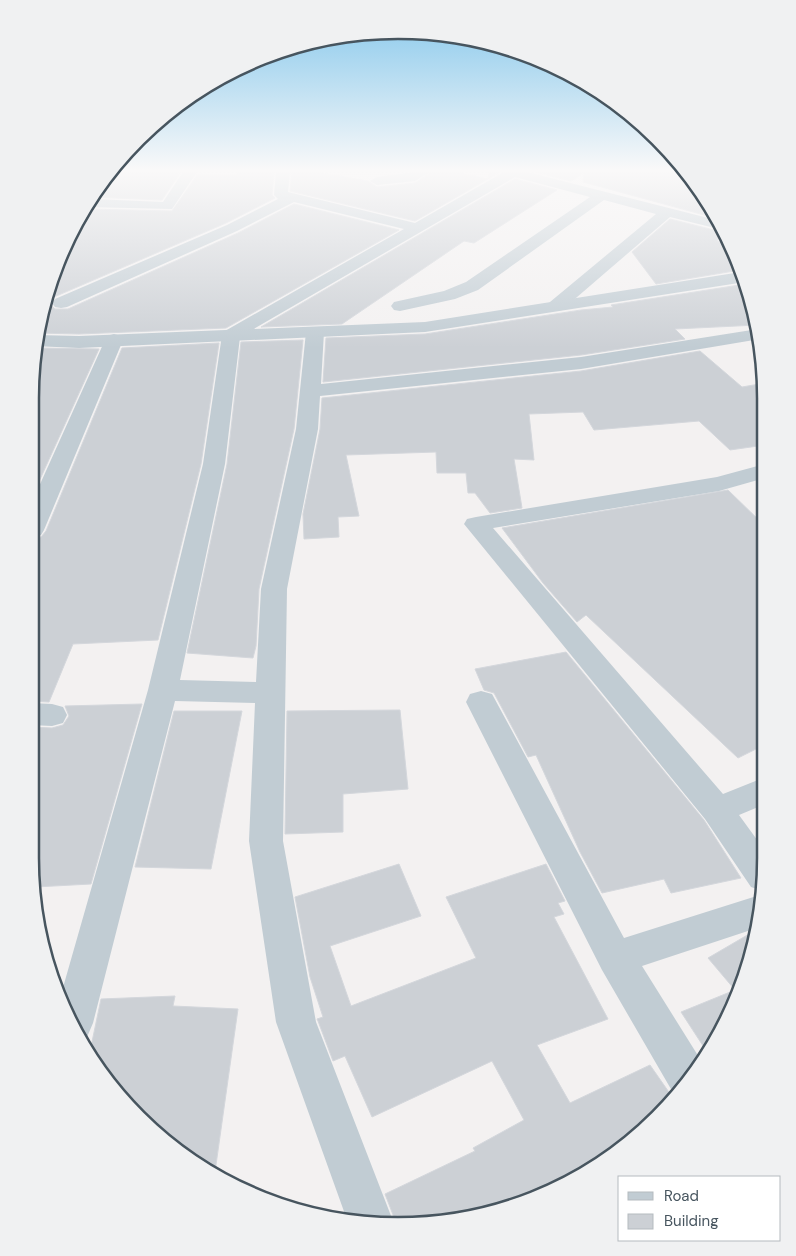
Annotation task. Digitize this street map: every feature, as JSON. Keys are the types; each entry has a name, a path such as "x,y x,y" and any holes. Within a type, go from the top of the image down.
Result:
{"street":[{"path":"54,301 226,231"},
{"path":"231,335 413,231"},
{"path":"400,306 448,295 472,286 551,231"},
{"path":"556,306 645,231"},
{"path":"44,341 114,340 425,327 736,278"},
{"path":"315,332 307,429 274,590 266,841 296,1022 368,1215"},
{"path":"75,1015 163,690 214,464 231,335"},
{"path":"310,391 581,363 751,335"},
{"path":"39,514 114,340"},
{"path":"757,474 719,484 476,524 717,810 757,867"},
{"path":"163,690 271,693"},
{"path":"481,702 615,958 685,1074"},
{"path":"717,810 757,793"},
{"path":"615,958 753,913"}],"building":[{"path":"80,231 208,231 53,299 66,261"},
{"path":"243,231 398,231 226,328 79,334 45,333 51,305 55,309 68,309"},
{"path":"426,231 493,231 474,243 464,241 342,324 261,327"},
{"path":"657,231 716,231 719,237 717,241 721,242 734,271 656,284 632,252"},
{"path":"739,285 749,325 675,329 685,339 581,355 323,382 326,338 425,334 581,310 613,307 611,305"},
{"path":"303,340 294,429 259,589 256,646 253,658 187,653 227,464 241,342"},
{"path":"219,343 201,464 158,640 73,644 49,702 39,701 39,537 46,531 122,348"},
{"path":"42,348 99,349 39,482 39,398"},
{"path":"700,351 742,387 756,384 757,446 730,450 699,421 594,430 583,412 529,414 534,460 514,459 522,508 490,513 475,493 468,493 466,473 437,473 436,452 346,455 359,516 338,517 339,537 304,539 303,514 320,429 322,398 581,371"},
{"path":"728,490 757,518 757,748 738,758 586,615 577,622 543,583 502,528"},
{"path":"566,652 704,820 741,878 671,893 664,879 602,893 580,852 536,755 528,757 494,693 484,690 475,669"},
{"path":"142,704 91,884 40,887 39,727 52,728 63,725 69,716 65,706"},
{"path":"400,710 408,789 343,794 343,832 285,834 287,711"},
{"path":"174,711 242,711 211,869 135,867"},
{"path":"399,864 421,916 330,946 351,1006 476,958 446,897 546,864 565,901 558,903 564,914 554,917 608,1019 537,1045 570,1103 650,1065 670,1093 635,1128 598,1157 535,1190 491,1205 468,1210 445,1214 394,1217 385,1194 475,1151 473,1148 524,1120 492,1061 372,1117 345,1056 333,1061 317,1019 323,1017 310,977 295,897"},
{"path":"749,934 733,987 708,958"},
{"path":"731,992 704,1047 681,1012"},
{"path":"175,996 173,1006 238,1009 216,1168 198,1157 161,1128 128,1095 99,1058 91,1045 101,999"}]}
